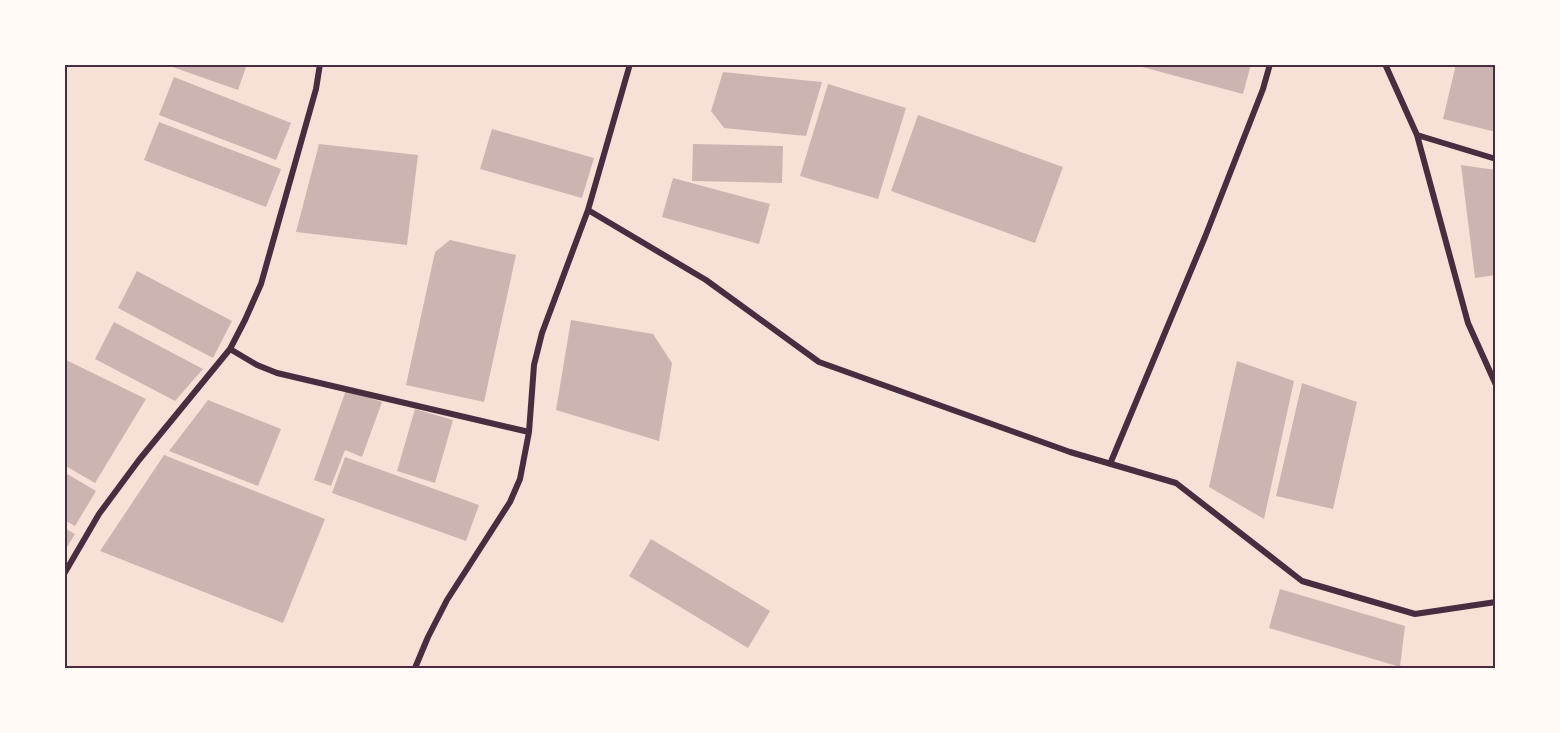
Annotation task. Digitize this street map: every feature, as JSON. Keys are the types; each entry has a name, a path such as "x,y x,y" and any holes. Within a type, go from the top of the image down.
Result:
{"street":[{"path":"64,574 99,514 139,460 230,349 246,320 261,284 321,64"},
{"path":"415,669 447,600 510,502 520,479 529,432 534,364 542,333 588,210 630,64"},
{"path":"1110,464 1205,237 1263,89 1270,64"},
{"path":"1385,64 1417,135 1468,323 1496,385"},
{"path":"1417,135 1496,159"},
{"path":"588,210 706,280 819,362 1070,452 1176,483 1302,581 1415,614 1496,602"},
{"path":"230,349 257,365 277,373 529,432"}],"building":[{"path":"164,64 247,64 238,90"},
{"path":"1131,64 1251,64 1243,94"},
{"path":"1456,64 1496,64 1496,132 1443,119"},
{"path":"723,72 822,82 806,136 724,128 711,111"},
{"path":"174,77 291,123 276,160 159,115"},
{"path":"828,84 906,108 878,199 800,176"},
{"path":"918,115 1063,167 1035,243 891,191"},
{"path":"159,122 281,169 266,207 144,160"},
{"path":"492,129 594,158 582,198 480,169"},
{"path":"319,144 418,155 407,245 296,232"},
{"path":"693,144 783,146 782,183 692,181"},
{"path":"1461,165 1496,170 1496,275 1475,278"},
{"path":"673,178 770,204 759,244 662,217"},
{"path":"450,240 516,255 484,402 406,385 435,252"},
{"path":"137,271 232,321 213,358 118,308"},
{"path":"571,320 653,334 672,363 659,441 556,410"},
{"path":"114,322 203,369 175,401 95,359"},
{"path":"64,359 146,399 95,483 64,465"},
{"path":"1237,361 1294,381 1264,519 1209,487"},
{"path":"1302,383 1357,402 1333,509 1276,496"},
{"path":"346,390 382,402 362,457 345,450 331,486 314,480"},
{"path":"208,400 281,429 258,486 169,451"},
{"path":"415,409 453,420 435,483 397,471"},
{"path":"164,455 325,519 283,623 100,551"},
{"path":"345,457 479,505 466,541 332,493"},
{"path":"64,472 96,491 75,526 64,520"},
{"path":"64,528 75,534 64,552"},
{"path":"651,539 770,611 748,648 629,576"},
{"path":"1280,589 1405,626 1400,667 1269,628"}]}
